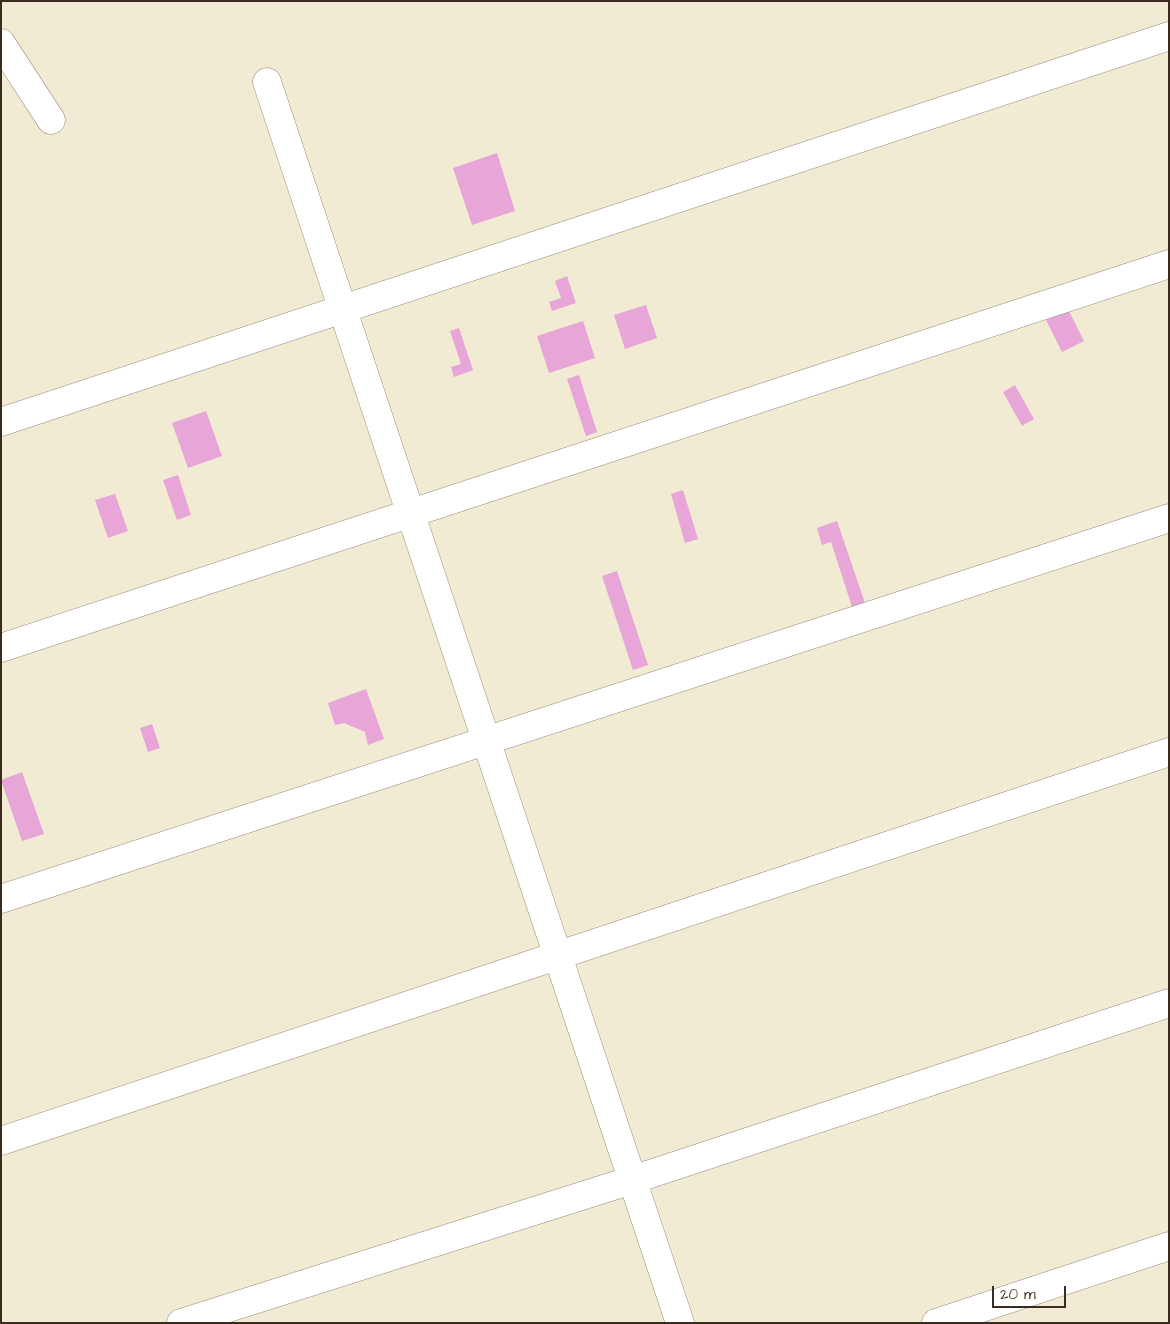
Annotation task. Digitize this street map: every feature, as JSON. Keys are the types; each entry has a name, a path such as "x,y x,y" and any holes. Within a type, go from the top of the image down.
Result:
{"street":[{"path":"1,422 1169,36"},
{"path":"1,43 51,120"},
{"path":"267,82 680,1323"},
{"path":"1,648 1169,264"},
{"path":"1,899 1169,518"},
{"path":"1,1141 1169,752"},
{"path":"181,1323 632,1180 1169,1003"},
{"path":"936,1323 1169,1246"}],"building":[{"path":"497,153 515,211 472,225 453,168"},
{"path":"567,276 576,303 552,311 549,302 561,298 555,281"},
{"path":"646,305 657,338 625,349 614,315"},
{"path":"1067,307 1084,341 1062,352 1045,318"},
{"path":"583,321 595,358 549,373 537,336"},
{"path":"459,328 473,370 454,377 451,367 461,364 450,331"},
{"path":"579,375 597,432 586,436 567,379"},
{"path":"1015,385 1034,419 1022,426 1003,392"},
{"path":"206,411 222,456 188,468 172,423"},
{"path":"178,475 191,515 177,520 163,480"},
{"path":"683,490 698,539 685,543 671,494"},
{"path":"115,494 128,531 108,538 95,500"},
{"path":"837,521 866,606 853,610 831,542 822,545 817,528"},
{"path":"617,571 648,665 633,670 602,576"},
{"path":"366,689 384,739 368,745 365,732 344,723 335,725 328,703"},
{"path":"152,724 160,748 148,752 140,728"},
{"path":"22,772 44,834 22,841 1,780"}]}
